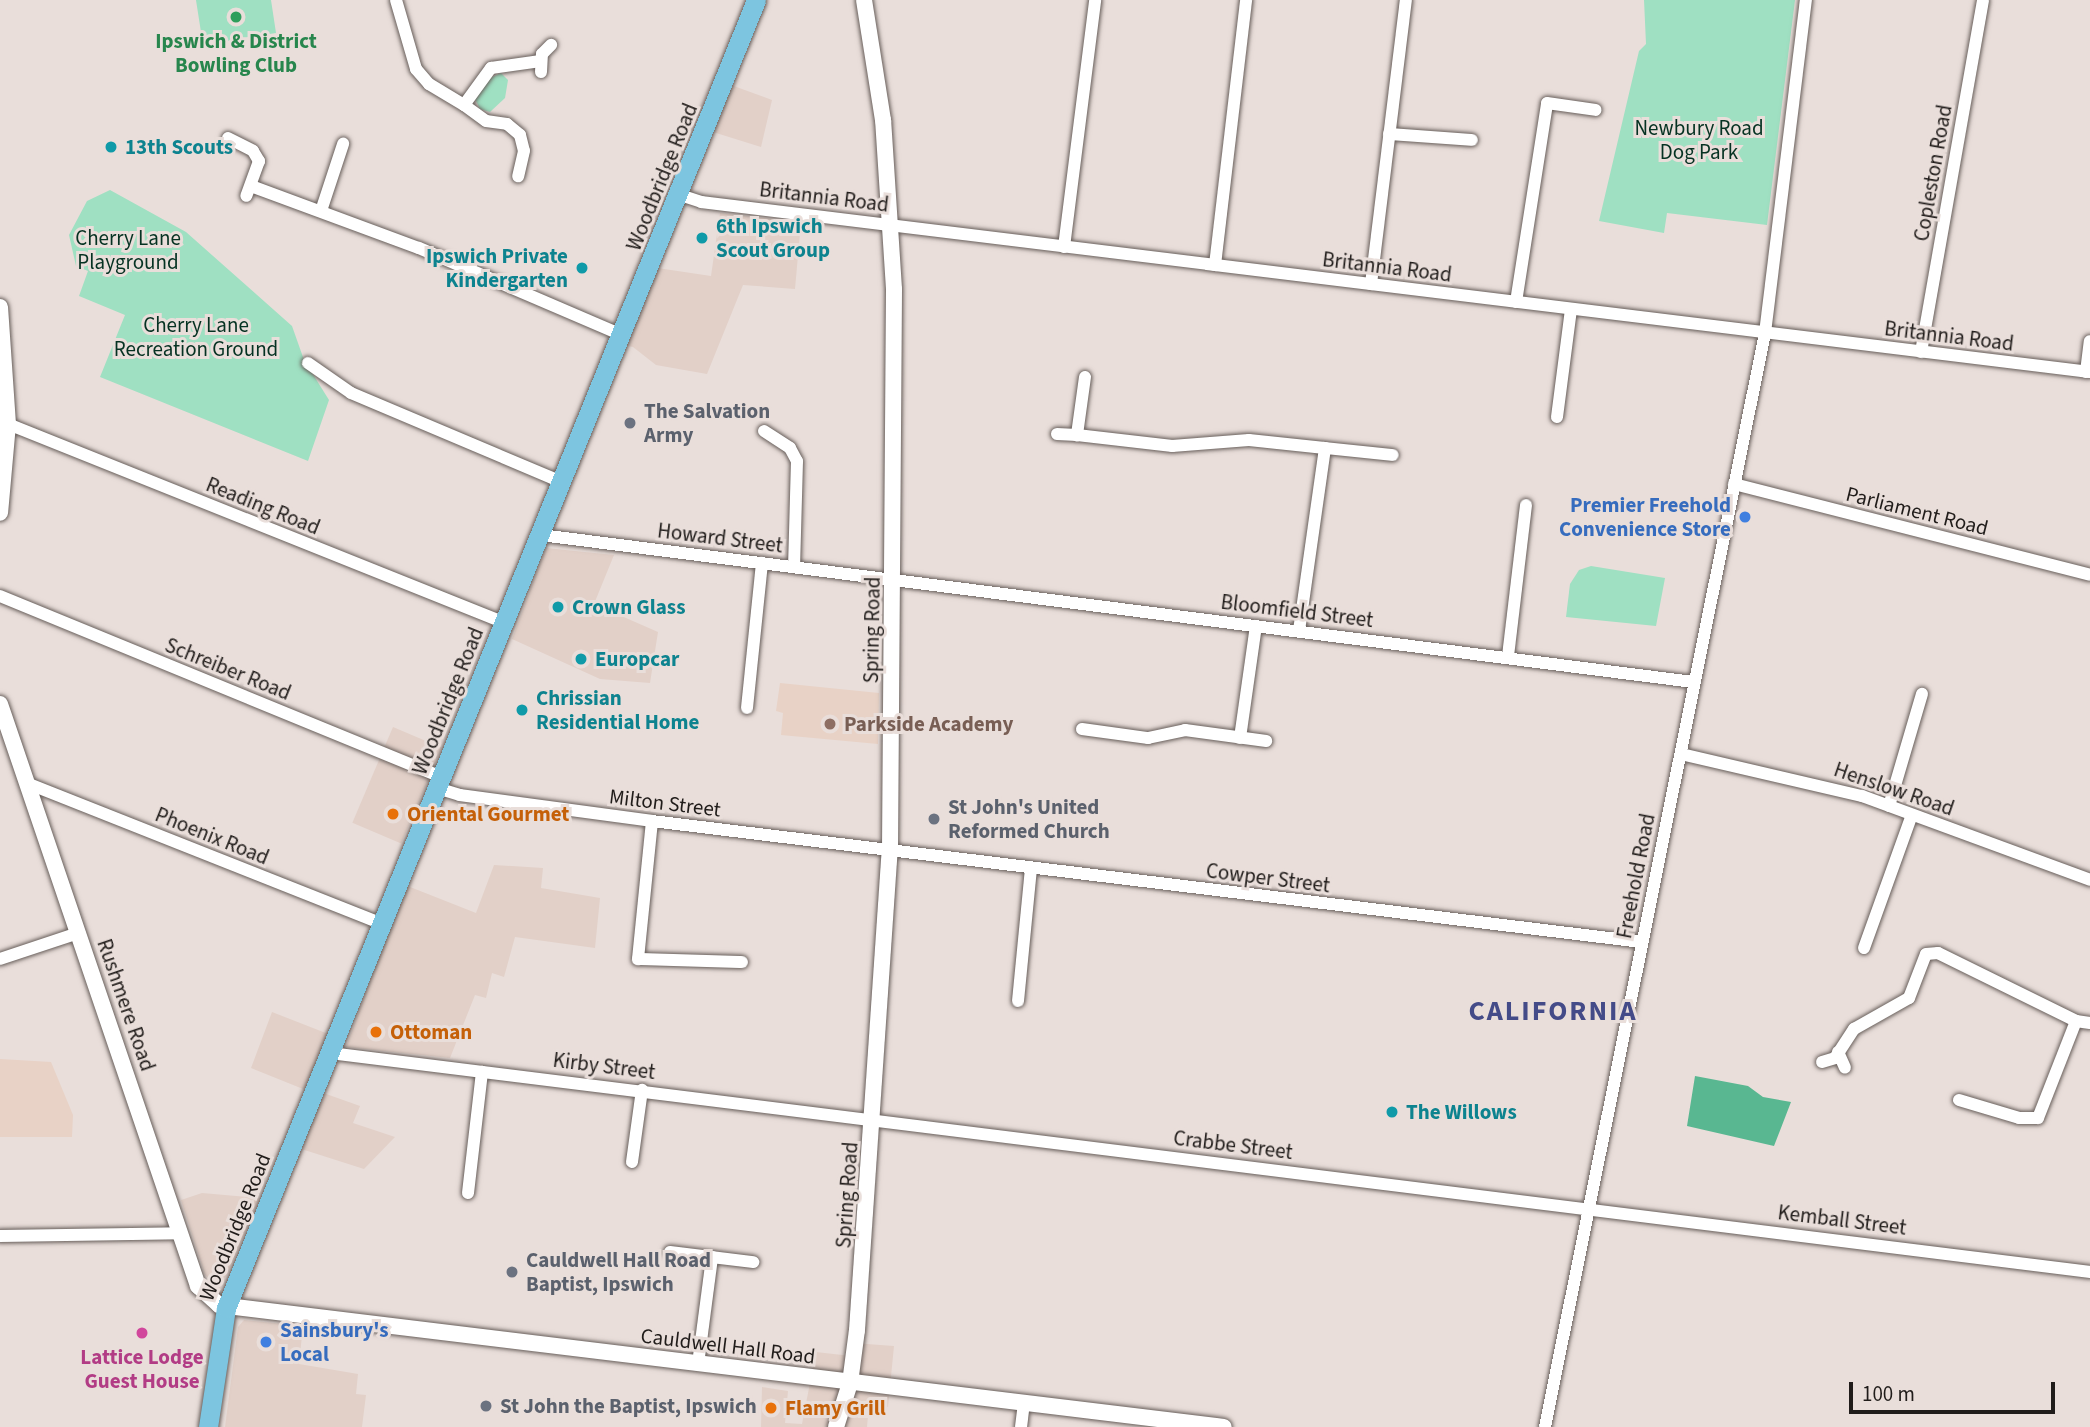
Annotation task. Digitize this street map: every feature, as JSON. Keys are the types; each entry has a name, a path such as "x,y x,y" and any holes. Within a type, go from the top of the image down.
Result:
{"main road":[{"name":"Woodbridge Road","path":"208,1427 226,1308 624,336 756,0"}],"street":[{"path":"396,0 416,69 429,84 486,121 507,124 520,135 524,151 517,176"},
{"name":"Spring Road","path":"836,1427 850,1383 874,1119 890,850 896,401 891,225 883,120 864,0"},
{"path":"1064,247 1095,0"},
{"path":"1215,265 1245,0"},
{"path":"1371,284 1406,0"},
{"name":"Freehold Road","path":"1545,1427 1765,333 1806,0"},
{"name":"Copleston Road","path":"1921,352 1983,0"},
{"path":"464,105 491,68 541,67 551,45"},
{"path":"1516,302 1547,103 1596,110"},
{"path":"1389,134 1472,140"},
{"path":"228,138 257,155 248,191 303,209 321,211 624,336"},
{"path":"321,211 343,144"},
{"name":"Britannia Road","path":"680,195 701,202 2088,372"},
{"path":"0,307 8,424 0,513"},
{"path":"1557,417 1571,309"},
{"path":"2088,372 2090,341"},
{"path":"308,363 351,393 562,482"},
{"path":"1077,435 1085,377"},
{"name":"Reading Road","path":"8,424 505,623"},
{"path":"764,431 790,448 797,461 794,567"},
{"path":"1057,433 1158,445 1249,440 1394,455"},
{"path":"1299,631 1325,448"},
{"name":"Parliament Road","path":"1734,484 2090,575"},
{"path":"1508,656 1525,505"},
{"name":"Howard Street","path":"541,535 894,580"},
{"path":"747,708 762,563"},
{"name":"Bloomfield Street","path":"894,580 1508,656 1694,682"},
{"name":"Schreiber Road","path":"0,596 440,782"},
{"path":"1240,737 1255,626"},
{"path":"1889,806 1922,694"},
{"name":"Rushmere Road","path":"0,704 4,727 29,784 198,1286 226,1308"},
{"path":"1082,729 1148,738 1185,730 1266,741"},
{"name":"Henslow Road","path":"1681,754 1812,783 1889,806 2090,880"},
{"name":"Milton Street","path":"440,782 460,795 890,850"},
{"name":"Phoenix Road","path":"29,784 382,923"},
{"path":"1864,948 1912,815"},
{"path":"652,821 638,959 742,962"},
{"name":"Cowper Street","path":"890,850 1642,942"},
{"path":"1018,1002 1031,869"},
{"path":"0,959 78,933"},
{"path":"1822,1062 1835,1058 1854,1029 1909,998 1926,954 1938,953 2076,1021 2090,1023"},
{"path":"1959,1100 2019,1118 2038,1118 2076,1021"},
{"path":"1838,1052 1845,1068"},
{"name":"Kirby Street","path":"330,1053 874,1119"},
{"path":"468,1193 482,1072"},
{"path":"632,1162 642,1090"},
{"name":"Crabbe Street","path":"874,1119 1588,1208"},
{"name":"Kemball Street","path":"1588,1208 2090,1272"},
{"path":"0,1236 181,1233"},
{"path":"670,1252 753,1262"},
{"path":"698,1364 712,1257"},
{"name":"Cauldwell Hall Road","path":"226,1308 1224,1427"},
{"path":"1021,1427 1024,1405"}],"shaded area":[{"path":"731,85 772,100 761,147 713,132"},
{"path":"720,213 801,222 795,289 743,285 707,374 656,365 633,347 620,345 651,267 711,276"},
{"path":"546,548 614,555 594,604 658,632 650,683 600,679 512,639"},
{"name":"Parkside Academy","path":"780,683 879,693 878,744 781,735 783,713 776,711"},
{"path":"393,727 442,748 401,843 352,823"},
{"path":"494,865 543,868 541,888 600,898 595,948 515,937 504,977 492,973 486,998 475,995 450,1058 346,1047 405,885 476,913"},
{"path":"272,1012 336,1037 315,1090 360,1106 353,1123 395,1137 364,1169 292,1146 313,1093 251,1068"},
{"path":"0,1059 51,1062 73,1115 72,1137 0,1137"},
{"path":"202,1193 260,1198 227,1275 218,1285 205,1275 181,1200"},
{"path":"244,1320 303,1326 299,1364 358,1374 356,1394 366,1395 362,1427 225,1427 238,1327"},
{"path":"853,1343 894,1346 888,1407 869,1404 867,1427 761,1427 762,1387 788,1391 785,1423 802,1424 816,1352 851,1356"}],"green space":[{"name":"Ipswich & District Bowling Club","path":"196,0 271,0 276,33 203,45"},
{"name":"Newbury Road Dog Park","path":"1644,0 1795,0 1767,225 1667,213 1664,233 1599,221 1639,51 1646,44"},
{"path":"501,73 508,80 505,98 490,112 480,109 475,99 488,79"},
{"name":"Cherry Lane Recreation Ground","path":"110,190 186,232 292,326 304,360 329,400 308,461 100,377 125,315 79,296 88,271 76,266 69,235 87,201"},
{"path":"1591,566 1665,578 1656,626 1566,617 1570,584 1579,570"},
{"path":"1695,1076 1748,1086 1763,1097 1791,1102 1774,1146 1687,1126"}],"place":[{"name":"Ipswich & District Bowling Club","path":"236,17"},
{"name":"13th Scouts","path":"111,147"},
{"name":"6th Ipswich Scout Group","path":"702,238"},
{"name":"Ipswich Private Kindergarten","path":"582,268"},
{"name":"The Salvation Army","path":"630,423"},
{"name":"Premier Freehold Convenience Store","path":"1745,517"},
{"name":"Crown Glass","path":"558,607"},
{"name":"Europcar","path":"581,659"},
{"name":"Chrissian Residential Home","path":"522,710"},
{"name":"Parkside Academy","path":"830,724"},
{"name":"Oriental Gourmet","path":"393,814"},
{"name":"St John's United Reformed Church","path":"934,819"},
{"name":"Ottoman","path":"376,1032"},
{"name":"The Willows","path":"1392,1112"},
{"name":"Cauldwell Hall Road Baptist, Ipswich","path":"512,1272"},
{"name":"Lattice Lodge Guest House","path":"142,1333"},
{"name":"Sainsbury's Local","path":"266,1342"},
{"name":"St John the Baptist, Ipswich","path":"486,1406"},
{"name":"Flamy Grill","path":"771,1408"}],"district":[{"name":"CALIFORNIA","path":"1553,1011"}],"park label":[{"name":"Cherry Lane Playground","path":"128,250"}]}
